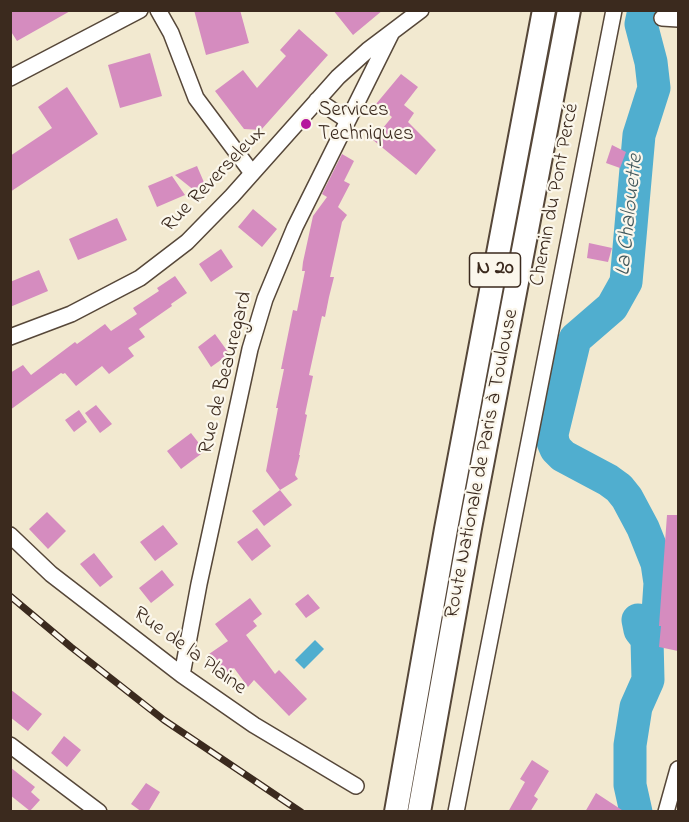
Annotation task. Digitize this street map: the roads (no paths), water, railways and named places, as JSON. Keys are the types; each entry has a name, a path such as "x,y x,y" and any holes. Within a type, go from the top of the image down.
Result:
{"main road":[{"name":"Route Nationale de Paris à Toulouse","path":"396,812 450,505 544,10"},
{"name":"Route Nationale de Paris à Toulouse","path":"419,812 470,528 569,10"}],"street":[{"path":"10,78 140,10"},
{"path":"158,10 171,33 196,98 252,173"},
{"name":"Rue Reverseleux","path":"10,338 71,314 140,278 187,242 339,77 368,50 421,10"},
{"name":"Chemin du Pont Percé","path":"456,812 614,10"},
{"path":"662,18 678,19"},
{"name":"Rue de Beauregard","path":"182,675 199,584 250,349 265,300 295,227 393,32"},
{"path":"318,100 347,120"},
{"name":"Rue de la Plaine","path":"10,535 51,574 182,675 254,725 356,786"},
{"path":"10,745 99,812"},
{"path":"666,812 678,770"}],"water":[{"path":"315,640 324,649 304,669 295,660"}],"waterway":[{"name":"La Chalouette","path":"644,10 641,24 651,62 654,88 639,135 626,282 612,307 575,339 552,434 556,449 563,456 619,488 643,528 657,563 660,583 657,628 647,639"},
{"name":"La Chalouette","path":"636,812 630,785 630,745 636,707 648,680 647,639 640,630 638,620"}],"railway":[{"path":"10,596 164,720 301,812"}],"place":[{"name":"Services Techniques","path":"306,124"}]}
